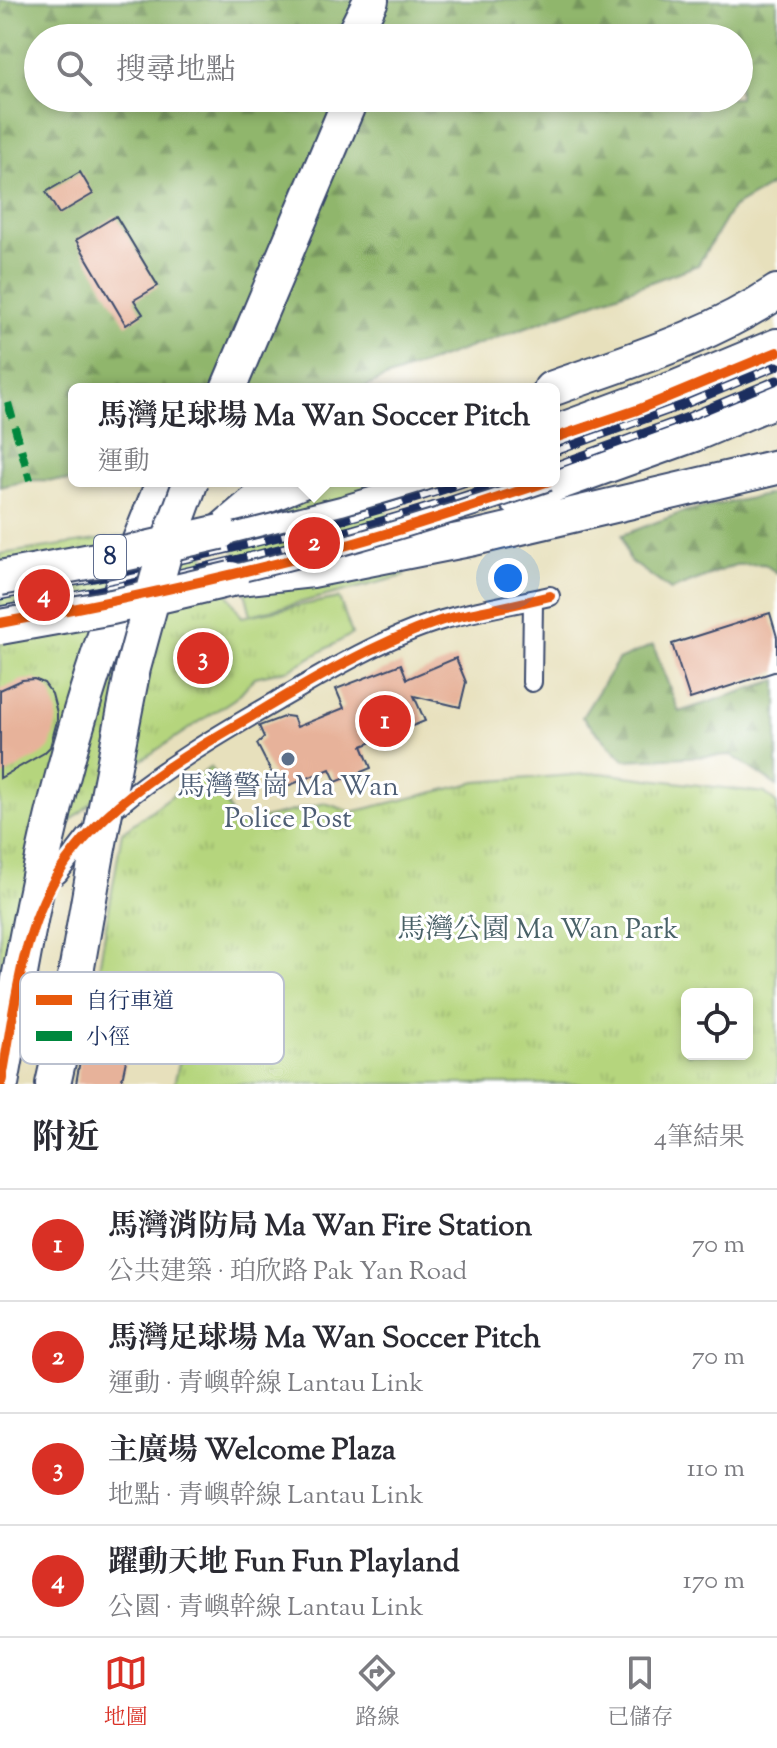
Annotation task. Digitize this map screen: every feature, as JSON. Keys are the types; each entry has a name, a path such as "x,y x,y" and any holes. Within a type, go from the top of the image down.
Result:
{"highway":[{"path":"359,24 371,0"},
{"path":"385,24 397,0"},
{"path":"206,383 320,112"},
{"path":"231,383 345,112"},
{"path":"560,386 680,342 739,315 777,292"},
{"path":"560,434 777,349"},
{"name":"8","path":"560,482 694,434 777,396"},
{"path":"231,579 312,570 474,538 777,467"},
{"path":"22,972 47,839 75,731 125,579 162,487"},
{"path":"75,972 133,668 163,558 189,487"},
{"path":"220,532 259,499 288,487"},
{"name":"8","path":"0,581 220,532 388,487"},
{"name":"8","path":"0,625 112,607 231,579 353,548 546,487"},
{"path":"1,1084 20,982"},
{"path":"53,1084 57,1064"}],"street":[{"path":"560,477 777,396"},
{"path":"0,581 103,564 221,537 405,487"},
{"path":"0,625 126,599 291,559 465,510 532,487"},
{"path":"114,809 197,747 346,662 442,620 542,598 532,682"},
{"path":"58,874 88,835"}],"green space":[{"path":"0,0 777,0 777,182 732,208 698,265 374,383 68,383 68,481 30,480 0,487"},
{"path":"313,487 381,487 404,576 251,615 224,510"},
{"path":"777,493 777,573 764,564 735,565 671,590 629,560 622,535 686,511"},
{"path":"186,527 242,617 339,598 352,634 290,669 255,677 237,697 137,763 59,831 0,1012 0,644 5,643 0,605 0,554"},
{"path":"653,645 679,712 777,680 777,786 731,755 624,760 582,717 618,660"},
{"name":"馬灣公園 Ma Wan Park","path":"211,767 236,825 325,803 352,812 477,782 600,773 765,793 777,804 777,1084 174,1084 179,1064 284,1064 284,972 98,972 122,832"}],"building":[{"path":"80,172 93,194 59,214 46,192"},
{"path":"116,216 158,286 134,300 143,314 126,325 76,240"},
{"path":"770,613 777,637 777,671 690,699 672,644"},
{"path":"456,658 466,682 460,707 414,696 425,721 362,746 371,768 336,782 330,769 280,789 257,744 264,737 259,726 286,716 293,717 297,727 344,708 336,689 401,664 407,679"},
{"path":"34,679 44,683 52,694 57,713 50,747 0,778 0,690 22,680"},
{"path":"79,1064 125,1064 121,1084 76,1084"}],"railway":[{"path":"560,450 683,405 777,366"},
{"path":"560,464 688,417 777,380"},
{"path":"0,596 295,533 451,487"},
{"path":"0,610 257,554 384,521 491,487"}],"marked path":[{"path":"8,403 30,480"}],"cycle path":[{"path":"560,436 637,410 777,352"},
{"path":"0,623 307,556 530,487"},
{"path":"21,972 35,922 58,874 99,824 148,781 203,745 368,651 442,620 550,596"},
{"path":"1,1084 20,976"}],"place":[{"name":"馬灣足球場 Ma Wan Soccer Pitch","path":"314,543"},
{"name":"躍動天地 Fun Fun Playland","path":"44,595"},
{"name":"主廣場 Welcome Plaza","path":"203,658"},
{"name":"馬灣消防局 Ma Wan Fire Station","path":"385,721"},
{"name":"馬灣警崗 Ma Wan Police Post","path":"288,759"}]}
